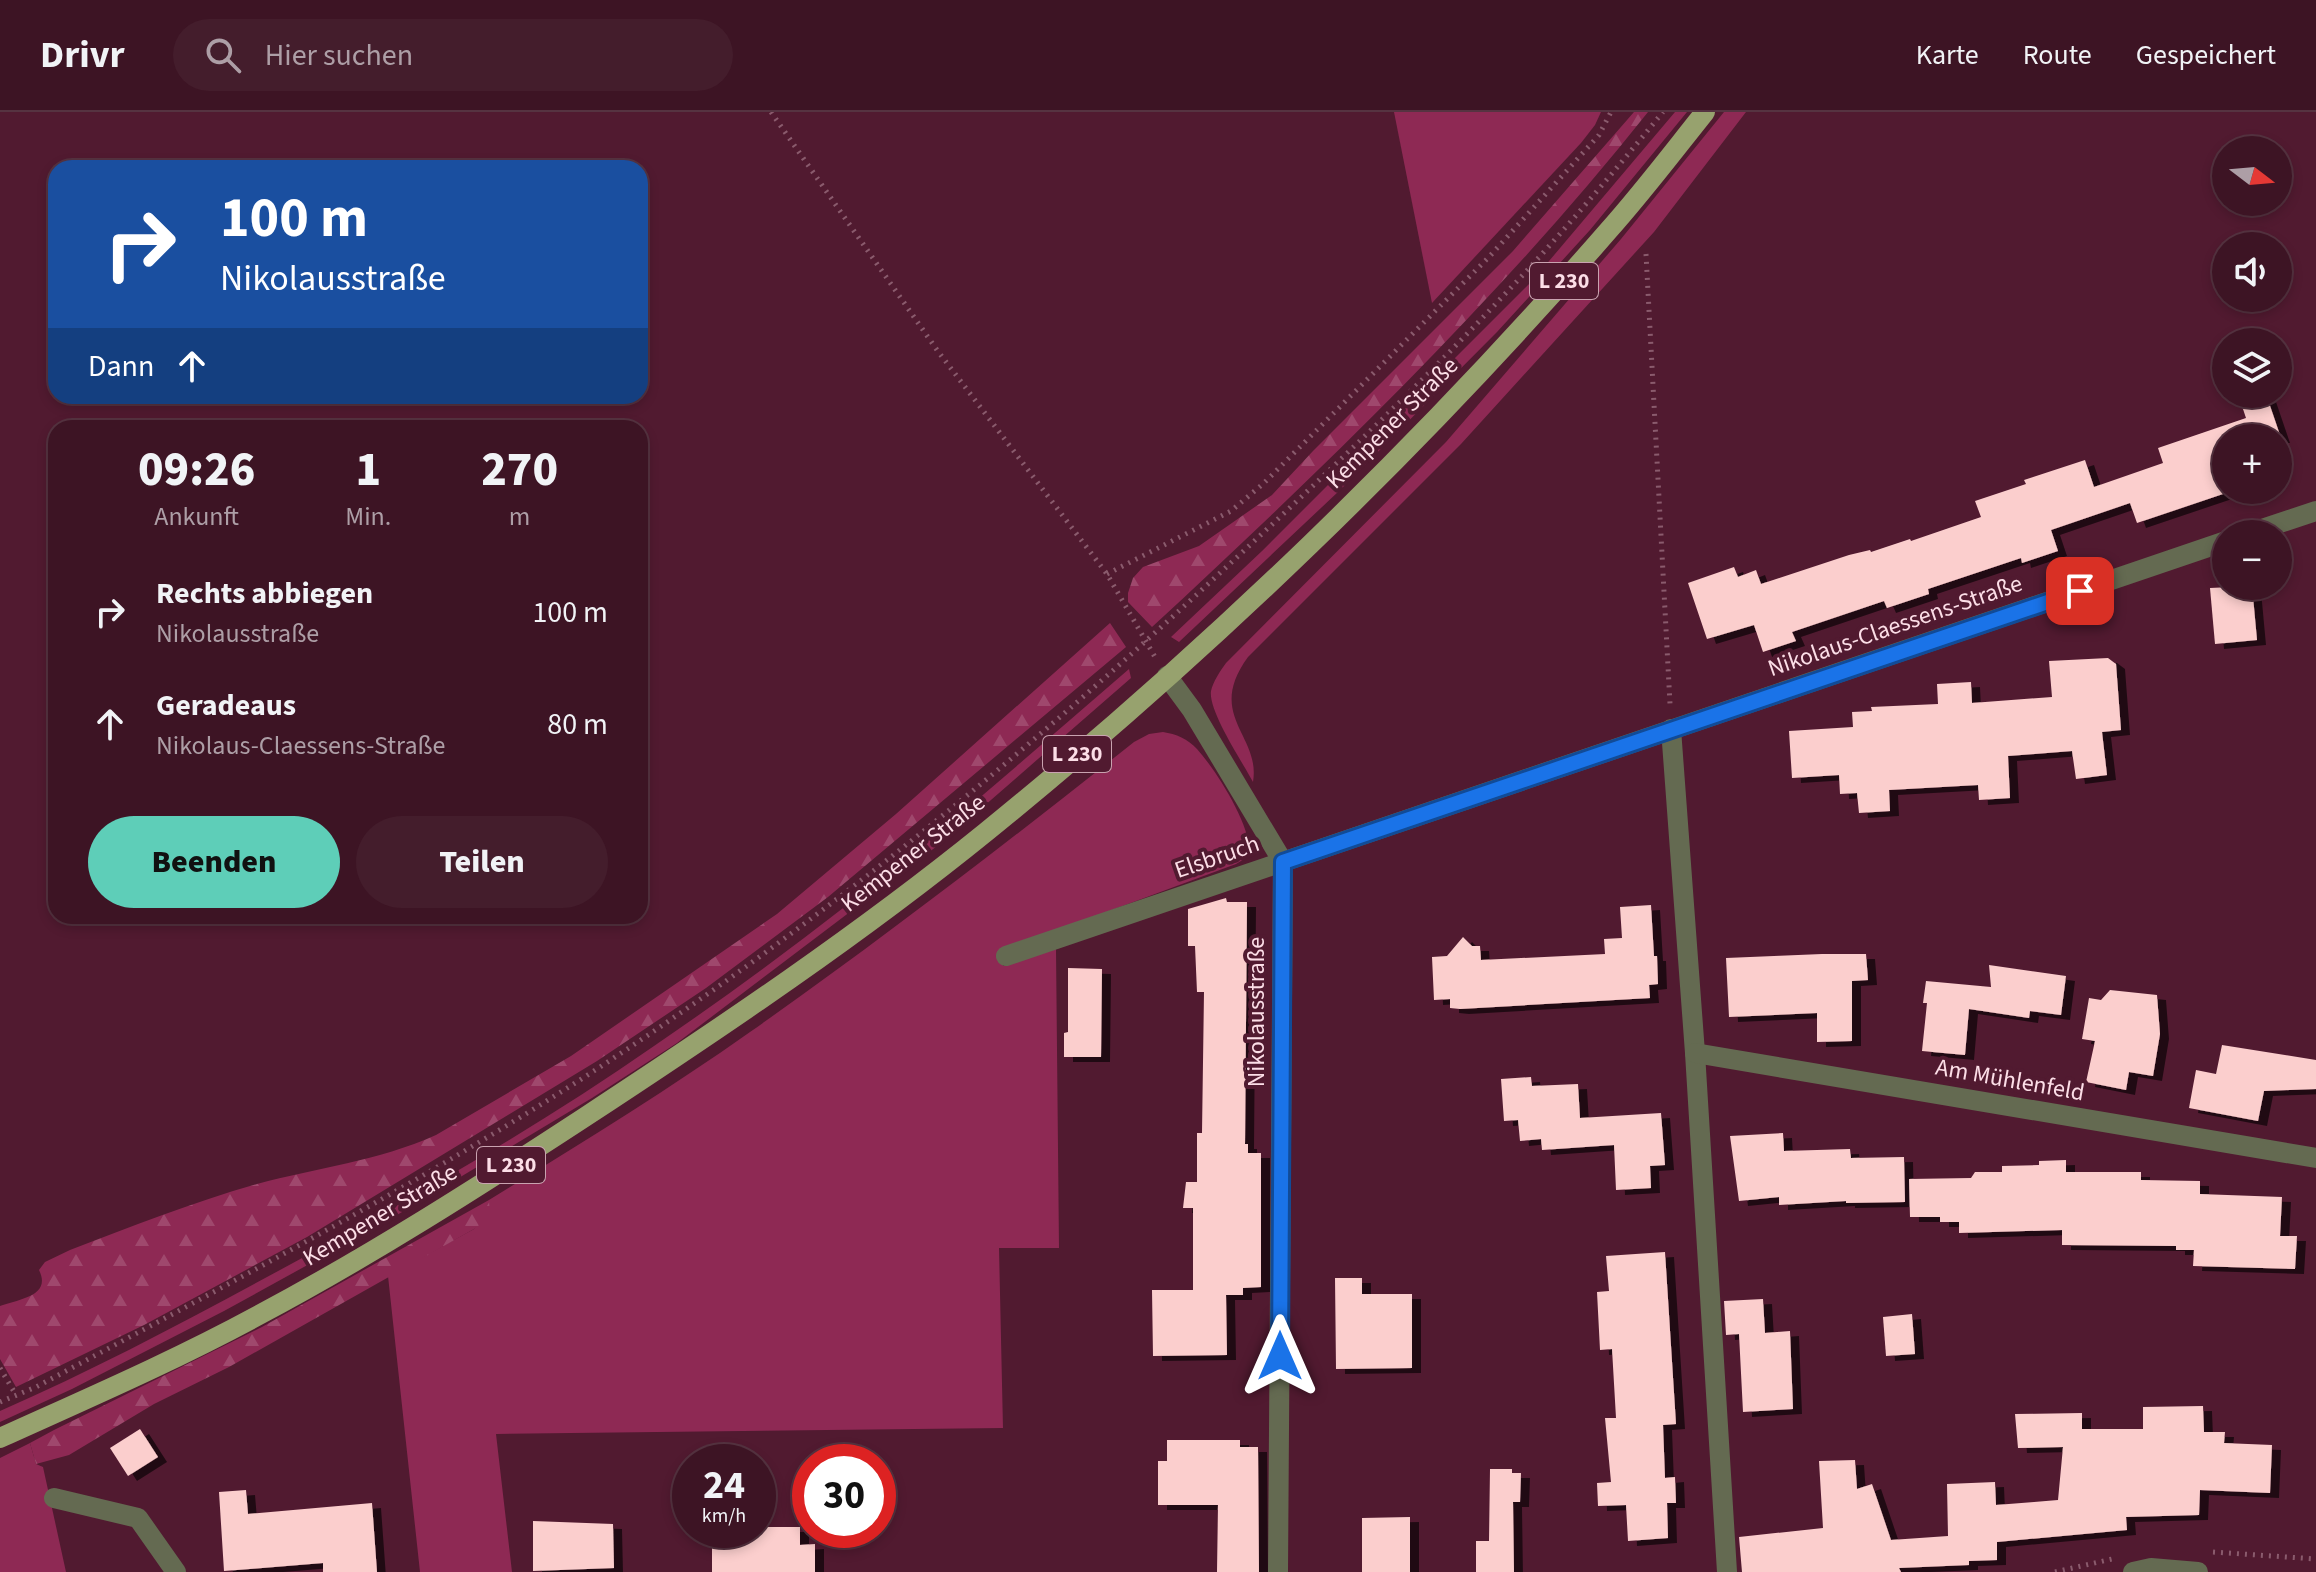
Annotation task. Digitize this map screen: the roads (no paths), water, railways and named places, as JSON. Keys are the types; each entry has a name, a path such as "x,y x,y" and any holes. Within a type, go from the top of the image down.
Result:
{"main road":[{"name":"Kempener Straße","path":"0,1438 146,1372 257,1316 476,1188 776,989 922,882 987,831 1167,676 1302,550 1516,335 1612,227 1705,112"}],"street":[{"path":"2289,520 2316,511"},
{"name":"Nikolaus-Claessens-Straße","path":"1671,729 2212,546"},
{"name":"Elsbruch","path":"1006,956 1283,862 1192,710 1167,676"},
{"path":"1283,862 1671,729 1695,1053 1727,1572"},
{"name":"Nikolausstraße","path":"1278,1572 1283,862"},
{"name":"Am Mühlenfeld","path":"1695,1053 2316,1158"},
{"path":"54,1498 138,1518 176,1572"},
{"path":"2133,1572 2151,1568 2198,1572"}]}
